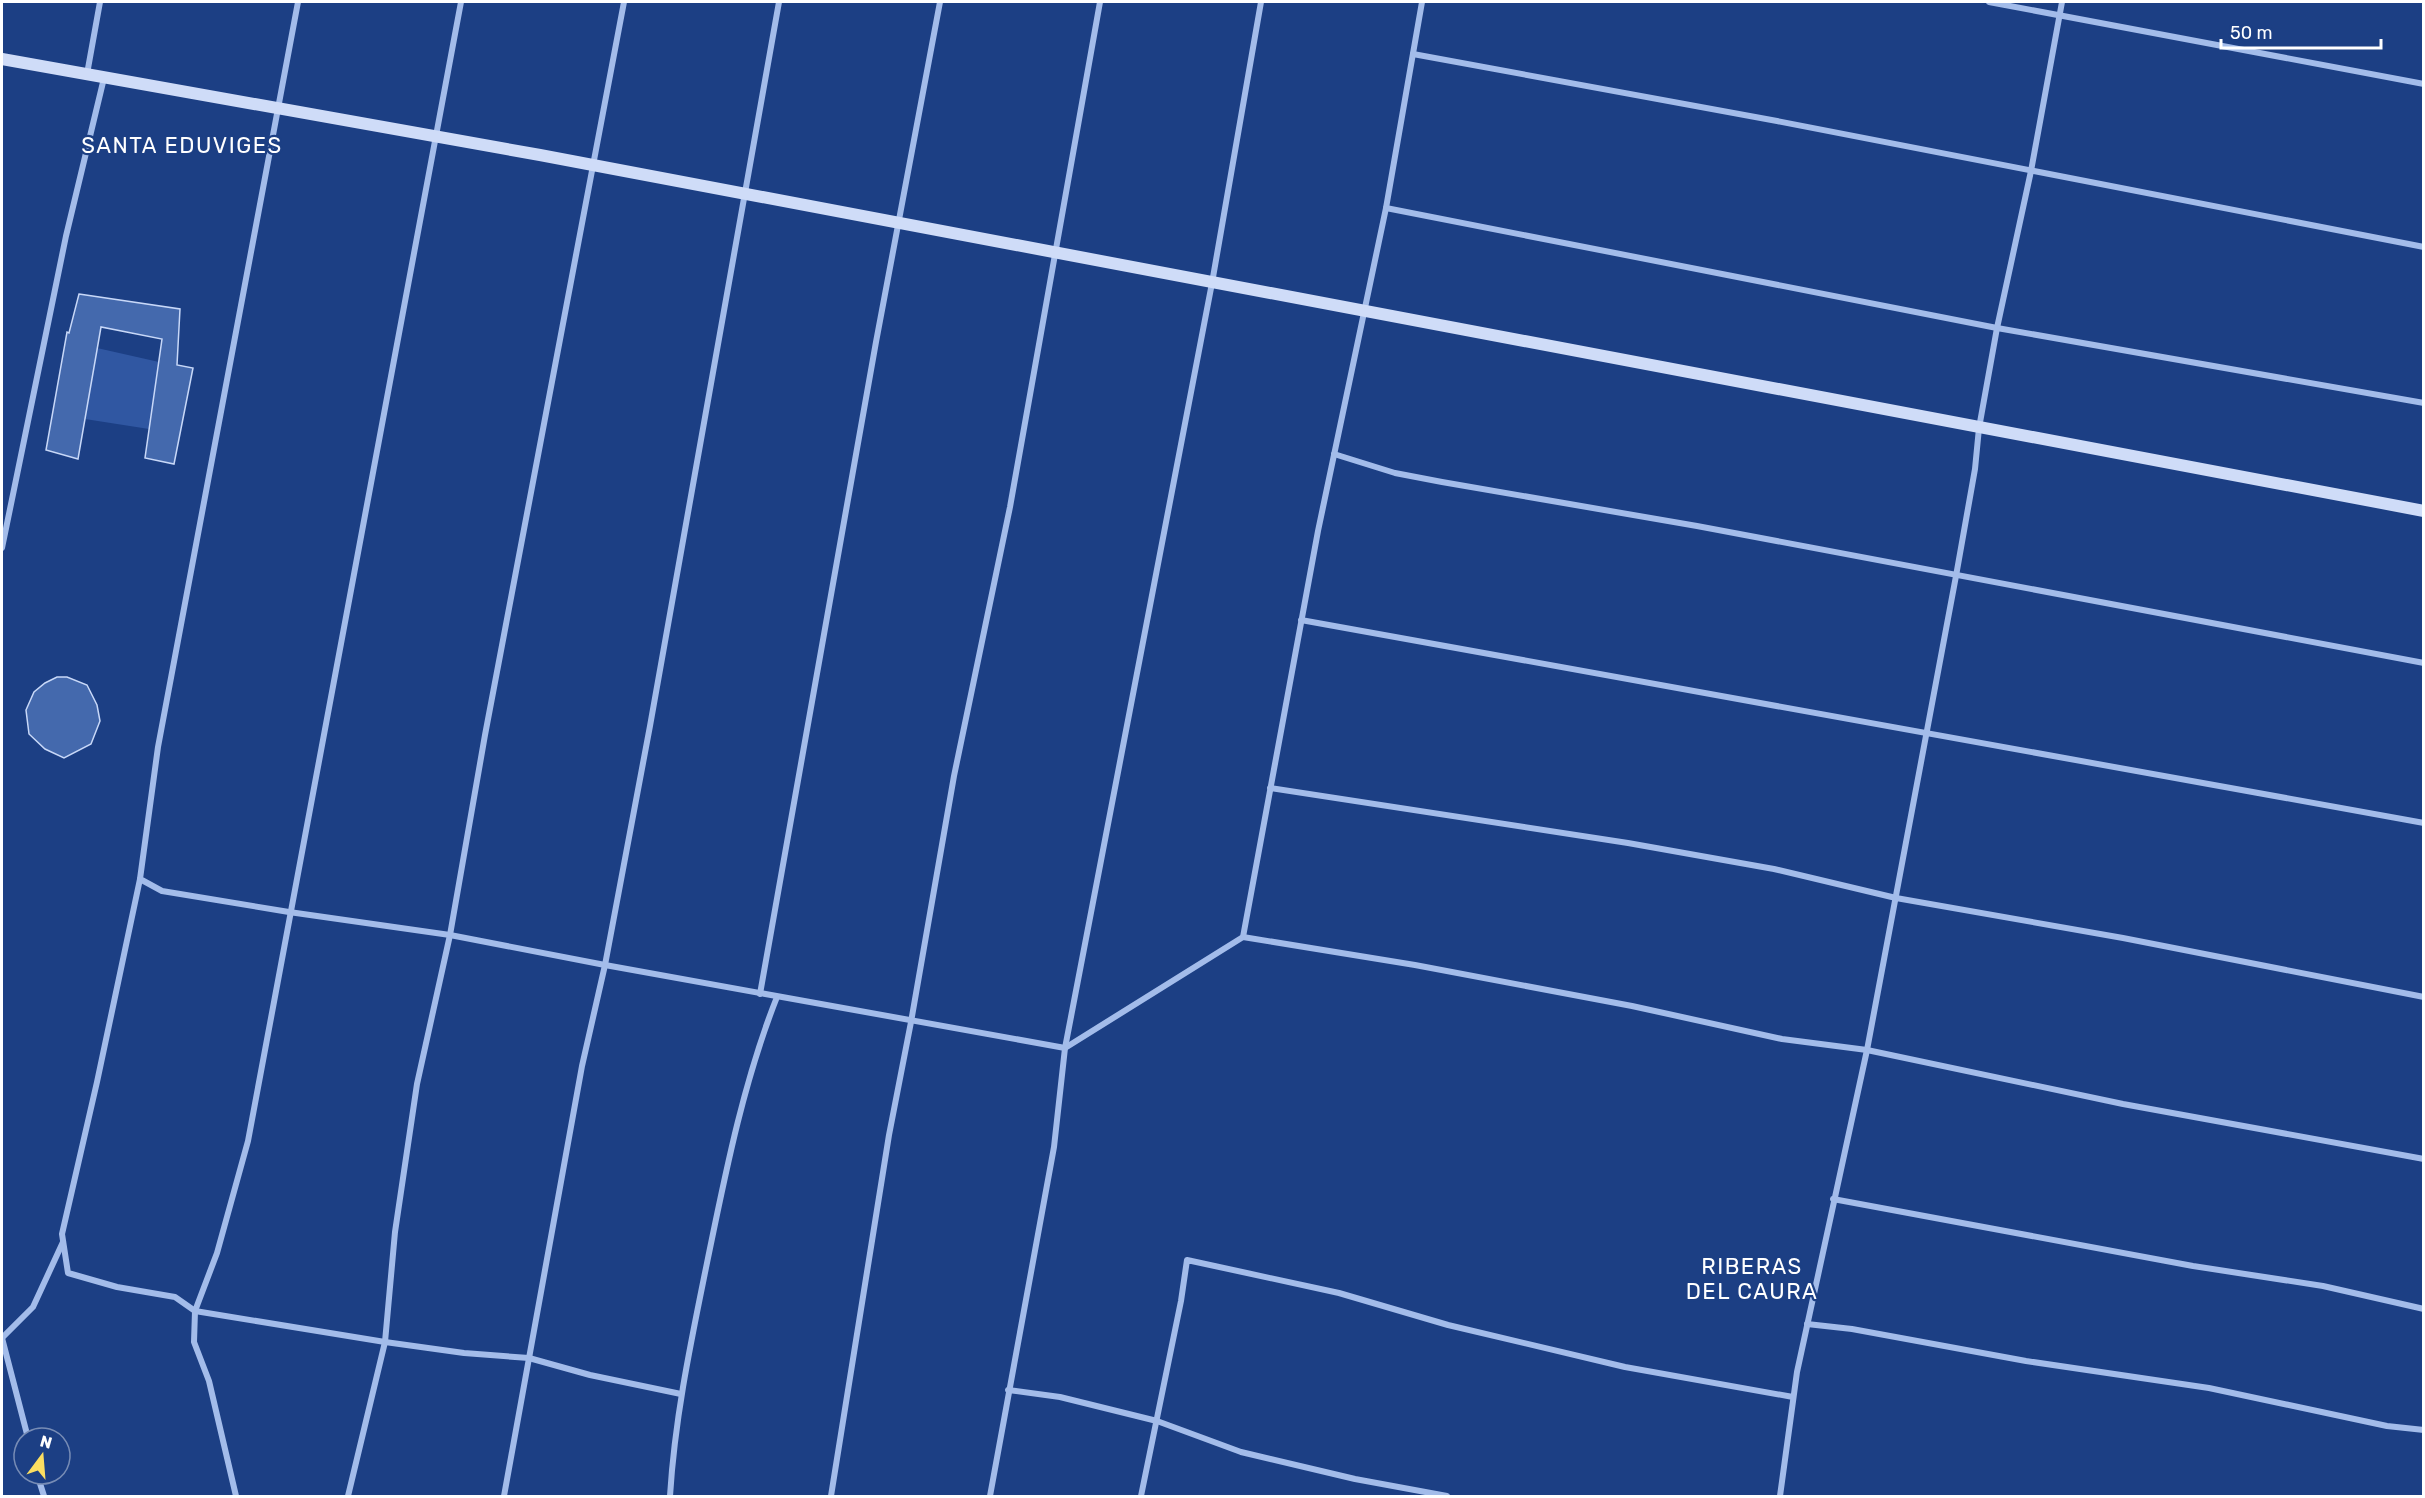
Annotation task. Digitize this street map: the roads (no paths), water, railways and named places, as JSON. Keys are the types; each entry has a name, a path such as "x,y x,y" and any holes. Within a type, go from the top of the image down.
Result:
{"street":[{"path":"87,74 100,2"},
{"path":"298,2 158,747 140,879 62,1234 68,1273 117,1287 175,1298 195,1311 385,1342 464,1353 529,1358 590,1376 681,1394"},
{"path":"236,1497 209,1381 194,1342 195,1311 217,1253 248,1140 461,2"},
{"path":"348,1497 385,1342 395,1232 417,1084 450,935 485,735 624,2"},
{"path":"504,1497 582,1066 605,965 654,703 779,2"},
{"path":"760,994 898,223 940,2"},
{"path":"831,1497 889,1135 954,776 1010,507 1100,2"},
{"path":"990,1497 1054,1147 1065,1048 1212,283 1261,2"},
{"path":"1243,937 1301,621 1386,208 1422,2"},
{"path":"1989,2 2424,84"},
{"path":"1780,1497 1793,1397 1833,1199 1867,1050 1956,576 1975,469 1978,428 2031,171 2062,2"},
{"path":"1413,54 1766,119 2424,247"},
{"path":"2,59 593,165 2424,511"},
{"path":"2,549 66,236 104,78"},
{"path":"1386,208 1997,328 2424,403"},
{"path":"1334,454 1395,473 1430,480 1696,526 2424,663"},
{"path":"1301,621 2424,823"},
{"path":"1270,788 1639,844 1774,868 1896,898 2123,938 2424,997"},
{"path":"140,879 162,891 450,935 911,1022 1065,1048 1243,937 1415,965 1620,1004 1782,1039 1867,1050 2123,1104 2424,1159"},
{"path":"670,1497 681,1394 723,1183 762,1034 777,997"},
{"path":"1833,1199 2182,1264 2323,1286 2424,1309"},
{"path":"25,1426 2,1338 33,1307 63,1242"},
{"path":"1141,1497 1181,1301 1187,1260 1339,1293 1448,1325 1625,1367 1793,1397"},
{"path":"1807,1324 1852,1329 2026,1361 2209,1388 2387,1426 2424,1431"},
{"path":"1008,1390 1060,1397 1157,1421 1240,1452 1355,1479 1447,1497"}],"district":[{"name":"SANTA EDUVIGES","path":"182,145"},
{"name":"RIBERAS DEL CAURA","path":"1752,1278"}]}
